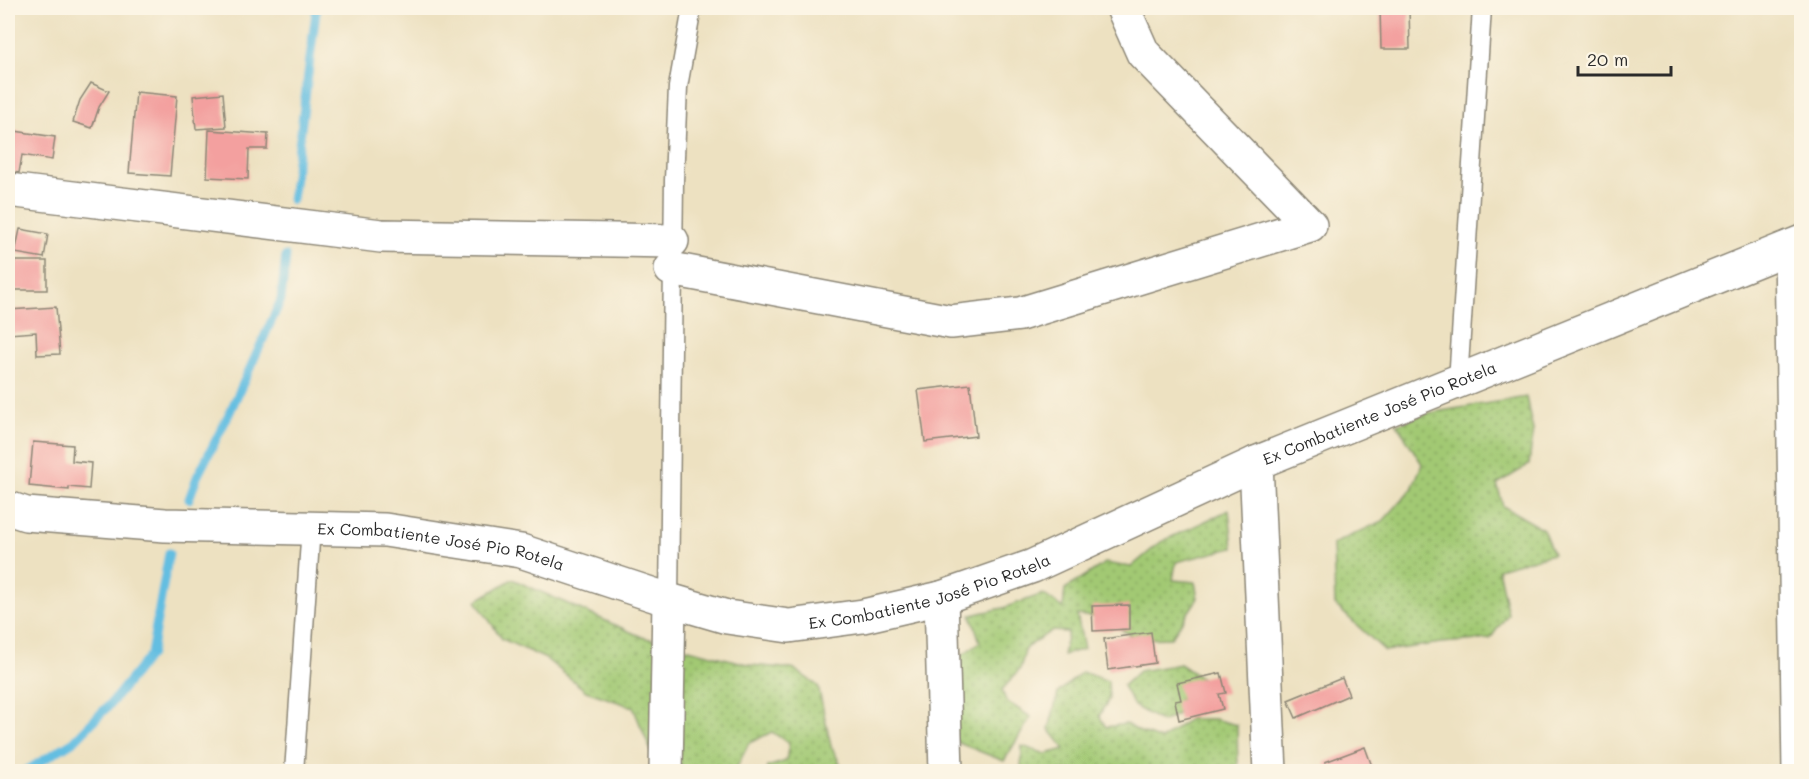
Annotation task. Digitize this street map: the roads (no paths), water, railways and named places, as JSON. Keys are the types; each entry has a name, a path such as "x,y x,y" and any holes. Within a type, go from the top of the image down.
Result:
{"street":[{"path":"8,190 381,236 672,255 951,322 1020,314 1310,225 1143,53 1122,8"},
{"path":"1796,244 1800,754"},
{"name":"Ex Combatiente José Pio Rotela","path":"8,508 26,514 165,525 385,530 520,551 727,617 789,626 863,616 941,598 1033,566 1256,464 1796,244"},
{"path":"1256,464 1270,771"},
{"path":"941,598 946,771"},
{"path":"666,771 669,600"}],"lane":[{"path":"669,600 672,255 678,87 692,8"},
{"path":"1458,382 1482,8"},
{"path":"294,771 311,527"}],"waterway":[{"path":"292,200 318,8"},
{"path":"189,499 197,477 229,414 281,300 286,256"},
{"path":"24,772 74,741 112,702 151,654 169,553"}]}
